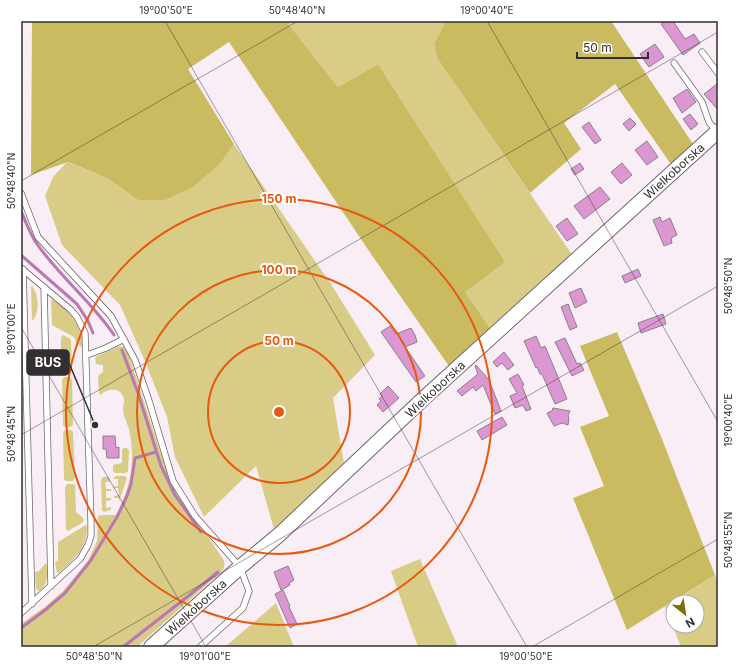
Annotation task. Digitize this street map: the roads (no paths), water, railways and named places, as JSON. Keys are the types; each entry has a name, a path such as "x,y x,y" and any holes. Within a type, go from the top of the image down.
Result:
{"street":[{"name":"Wielkoborska","path":"151,647 240,567 280,534 423,399 717,134"}],"lane":[{"path":"702,52 718,73"},
{"path":"674,63 702,102 709,122 717,134"},
{"path":"21,193 38,237 111,316 135,360 140,373 173,481 195,516 240,567 250,591 243,608 200,647"},
{"path":"21,613 80,559 91,536 87,355 85,333 77,317 71,310 22,268"},
{"path":"22,268 32,604"},
{"path":"44,287 51,586"},
{"path":"87,355 124,339"}],"waterway":[{"path":"21,211 37,244 114,335"},
{"path":"21,255 77,304 88,321 93,333"},
{"path":"122,350 138,393 161,466 175,495 201,532"},
{"path":"21,628 65,593 91,560 117,517 127,496 131,484 135,458 156,452"},
{"path":"123,647 218,572"}],"place":[{"name":"BUS","path":"95,425"}]}
